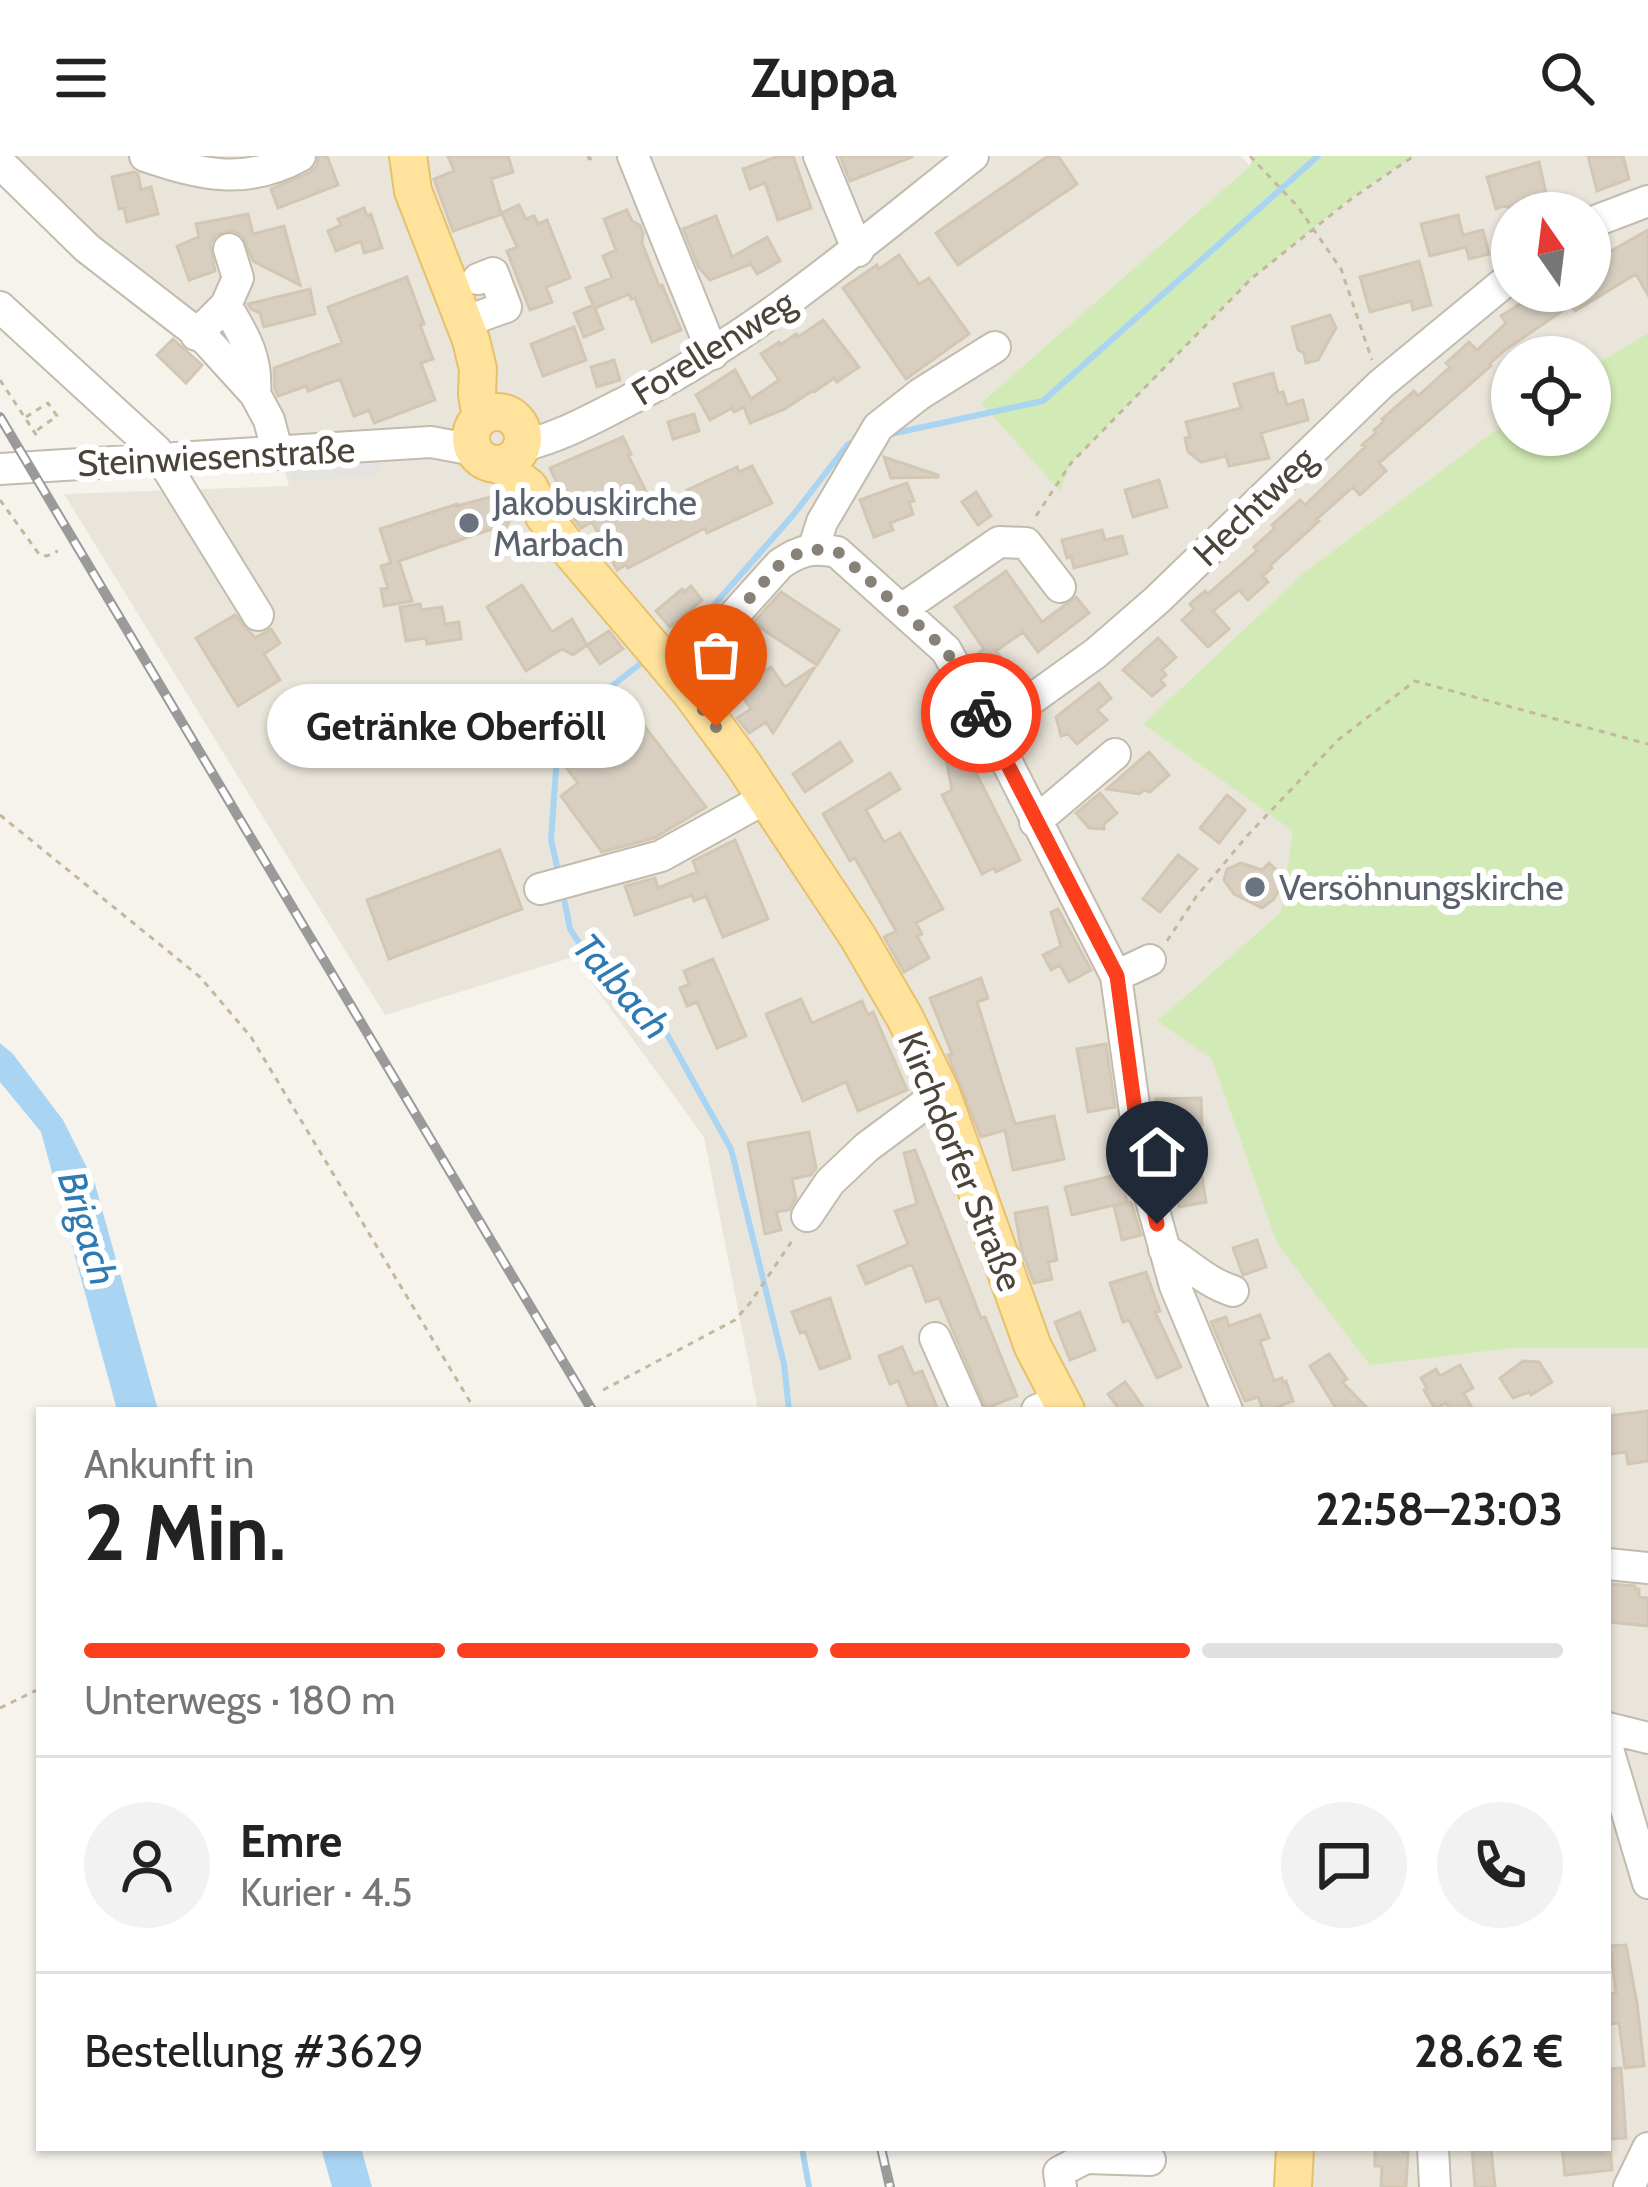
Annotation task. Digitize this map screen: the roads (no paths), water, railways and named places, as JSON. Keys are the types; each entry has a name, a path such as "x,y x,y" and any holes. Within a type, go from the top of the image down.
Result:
{"main road":[{"name":"Kirchdorfer Straße","path":"383,156 393,172 410,173 478,369 494,389 503,442 544,516 662,658 766,798 858,937 904,1018 941,1092 1054,1407"},
{"path":"1293,2187 1294,2151"}],"street":[{"path":"145,156 214,174 252,175 300,156"},
{"path":"633,156 712,354"},
{"path":"820,156 858,250"},
{"name":"Forellenweg","path":"503,442 549,440 712,354 858,250 974,156"},
{"path":"0,163 87,248 206,340 255,394 269,420 278,454"},
{"path":"1611,215 1648,201"},
{"path":"196,334 226,304 238,278 229,249"},
{"path":"464,322 502,316 506,308 493,274 478,279"},
{"name":"Hechtweg","path":"990,729 1096,653 1157,600 1381,385 1491,293"},
{"path":"226,304 257,370 255,394"},
{"path":"0,307 163,459 258,616"},
{"path":"814,547 822,522 871,438 920,394 995,347"},
{"name":"Steinwiesenstraße","path":"0,469 431,442 503,442"},
{"path":"902,609 999,542 1026,543 1060,587"},
{"path":"662,658 692,663 780,564 814,547 838,552 946,650 1117,976 1140,1148 1164,1249 1174,1286 1226,1407"},
{"path":"1035,822 1115,754"},
{"path":"554,885 661,856 766,798"},
{"path":"1117,976 1150,961"},
{"path":"808,1216 842,1170 941,1092"},
{"path":"1164,1249 1210,1284 1233,1291"},
{"path":"935,1338 966,1407"},
{"path":"1611,1564 1648,1568"},
{"path":"1611,1729 1648,1738"},
{"path":"1611,1758 1648,1883"},
{"path":"1629,2187 1648,2148"},
{"path":"1433,2151 1435,2187"},
{"path":"1061,2187 1059,2172 1086,2158 1153,2165"}],"water":[{"name":"Brigach","path":"0,1043 63,1120 95,1184 157,1407 116,1407 41,1132 0,1082"},
{"path":"322,2151 362,2151 372,2187 332,2187"}],"waterway":[{"name":"Talbach","path":"891,434 1043,401 1318,156"},
{"name":"Talbach","path":"664,646 707,613 854,442"},
{"name":"Talbach","path":"559,875 551,840 559,727 644,661"},
{"name":"Talbach","path":"563,893 570,929 592,963 659,1020 731,1149 784,1364 789,1407"},
{"name":"Talbach","path":"803,2151 809,2187"}],"railway":[{"path":"0,417 590,1407"},
{"path":"882,2151 890,2187"}],"place":[{"name":"Jakobuskirche Marbach","path":"469,523"},
{"name":"Getränke Oberföll","path":"716,727"},
{"name":"Versöhnungskirche","path":"1255,887"}]}
